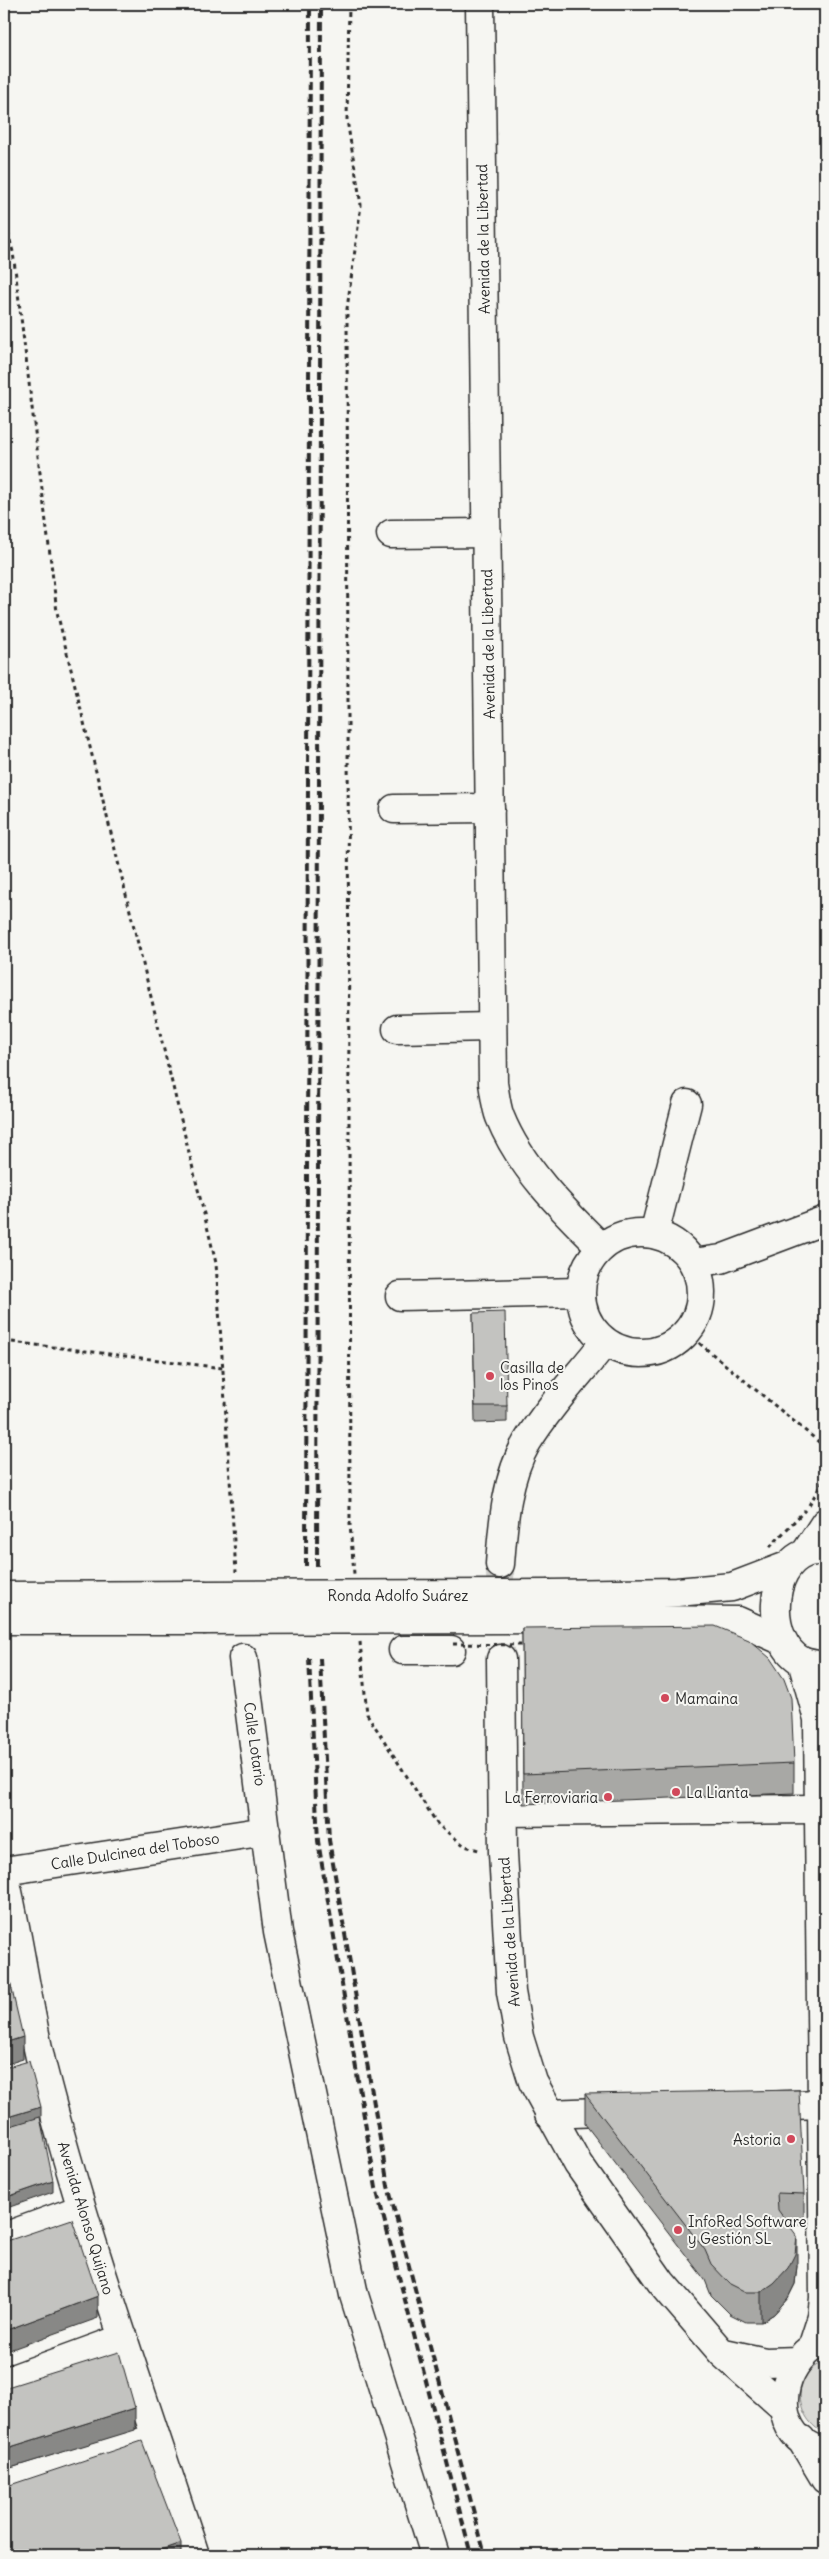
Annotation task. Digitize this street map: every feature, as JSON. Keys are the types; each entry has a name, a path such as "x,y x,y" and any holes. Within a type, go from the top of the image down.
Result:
{"main road":[{"name":"Avenida de la Libertad","path":"480,4 493,1083 499,1115 516,1149 546,1188 601,1247"},
{"path":"391,534 487,533"},
{"path":"394,808 490,808"},
{"path":"397,1028 492,1027"},
{"path":"654,1234 687,1104"},
{"path":"693,1263 721,1259 825,1220"},
{"path":"635,1233 654,1234 669,1240 683,1250 693,1263 700,1280 701,1299 697,1317 687,1333 669,1347 648,1354 625,1352 605,1342 591,1328 582,1311 580,1292 583,1275 590,1260 601,1247 617,1238 635,1233"},
{"path":"400,1296 580,1292"},
{"path":"500,1564 507,1500 526,1444 544,1416 605,1342"},
{"path":"825,1523 796,1555 780,1584 774,1614 783,1641 814,1664 818,1719 824,2298 822,2317 812,2350 785,2385 784,2408 786,2418 795,2433 818,2450 825,2452"},
{"name":"Ronda Adolfo Suárez","path":"551,1606 732,1587 796,1555"},
{"name":"Ronda Adolfo Suárez","path":"4,1596 202,1607 551,1606 738,1621 783,1641"},
{"name":"Ronda Adolfo Suárez","path":"4,1620 202,1607"},
{"path":"403,1650 451,1650"},
{"name":"Calle Lotario","path":"243,1658 278,1932 354,2295 435,2555"},
{"name":"Avenida de la Libertad","path":"501,1659 503,1853 511,1992 522,2046 533,2082 578,2164 661,2282 722,2353 784,2408"},
{"path":"503,1812 818,1809"},
{"name":"Calle Dulcinea del Toboso","path":"4,1872 266,1831"},
{"name":"Avenida Alonso Quijano","path":"4,1872 11,1934 42,2064 81,2209 195,2555"},
{"path":"13,2072 42,2064"},
{"path":"735,2107 822,2104"},
{"path":"549,2114 647,2110"},
{"path":"4,2237 81,2209"},
{"path":"4,2382 124,2338"},
{"path":"722,2353 765,2362 812,2350"},
{"path":"4,2485 156,2437"},
{"path":"801,2439 825,2479"}],"path":[{"path":"350,4 347,120 360,206 347,309 350,1504 354,1577"},
{"path":"4,217 13,252 57,612 216,1263 236,1574"},
{"path":"687,1333 825,1447"},
{"path":"4,1341 223,1368"},
{"path":"796,1555 810,1504 825,1478"},
{"path":"360,1634 367,1714 438,1825 465,1846 491,1853 503,1853"}],"shaded area":[{"path":"825,2362 825,2433 815,2427 807,2418 802,2408 800,2397 801,2386 806,2376 813,2367"}],"building":[{"name":"Casilla de los Pinos","path":"505,1312 507,1406 475,1406 473,1313"},
{"path":"715,1626 749,1640 770,1658 784,1679 791,1698 794,1763 523,1774 522,1628"},
{"path":"4,1956 23,2037 4,2043"},
{"path":"29,2061 41,2107 4,2118 4,2068"},
{"path":"799,2090 804,2194 777,2193 778,2210 797,2236 795,2254 788,2268 774,2283 761,2292 746,2292 730,2284 711,2264 705,2250 585,2094"},
{"path":"40,2117 53,2181 4,2198 4,2128"},
{"path":"72,2219 98,2296 4,2331 4,2242"},
{"path":"119,2352 135,2408 4,2449 4,2388"},
{"path":"142,2441 181,2543 146,2555 4,2555 4,2487"}],"tunnel":[{"path":"500,1564 501,1659"}],"railway":[{"path":"306,1566 310,4"},
{"path":"317,1566 321,4"},
{"path":"309,1658 318,1841 376,2188 471,2555"},
{"path":"320,1658 329,1840 388,2186 485,2555"}],"place":[{"name":"Casilla de los Pinos","path":"490,1376"},
{"name":"Mamaina","path":"665,1698"},
{"name":"La Lianta","path":"676,1792"},
{"name":"La Ferroviaria","path":"608,1797"},
{"name":"Astoria","path":"791,2139"},
{"name":"InfoRed Software y Gestión SL","path":"678,2230"}]}
